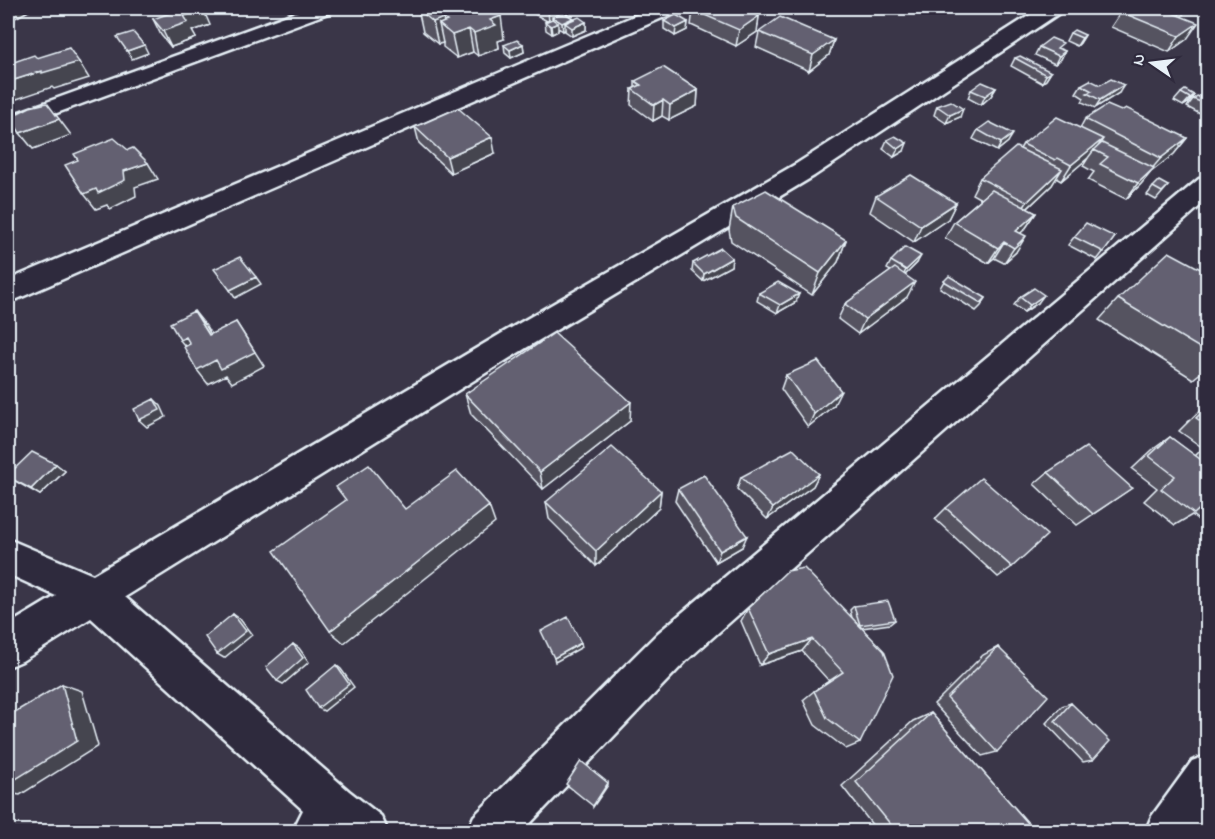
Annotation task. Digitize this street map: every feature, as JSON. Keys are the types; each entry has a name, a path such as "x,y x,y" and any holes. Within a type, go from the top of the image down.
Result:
{"street":[{"path":"8,124 324,8"},
{"path":"8,292 669,8"},
{"path":"8,647 505,346 805,170 1054,8"},
{"path":"490,831 672,647 1208,185"},
{"path":"8,556 93,594 338,823"},
{"path":"1168,831 1208,777"}],"building":[{"path":"184,8 203,9 184,16 188,22 163,31 153,19"},
{"path":"490,8 501,16 490,20 496,25 474,33 469,29 452,35 439,24 447,21 443,18 433,22 418,9"},
{"path":"697,8 738,8 759,16 739,30 693,10"},
{"path":"1127,8 1160,8 1198,23 1179,36 1121,12"},
{"path":"563,12 573,18 562,23 552,17"},
{"path":"676,15 688,22 676,28 664,21"},
{"path":"579,17 586,22 572,28 565,23"},
{"path":"780,17 834,40 813,55 759,32"},
{"path":"552,19 558,23 551,26 545,22"},
{"path":"1074,30 1085,35 1082,38 1070,33"},
{"path":"133,32 144,45 127,51 117,37"},
{"path":"1051,38 1063,43 1057,48 1065,51 1059,56 1039,47"},
{"path":"517,40 523,44 510,50 504,45"},
{"path":"69,48 79,62 8,82 8,64 34,55 37,58"},
{"path":"1020,56 1051,72 1046,75 1015,58"},
{"path":"663,67 698,90 670,105 663,100 654,105 632,89 641,85 635,81"},
{"path":"1111,79 1124,85 1100,100 1087,93 1092,91 1081,85 1090,80 1100,85"},
{"path":"982,82 996,88 985,96 971,90"},
{"path":"1185,90 1194,95 1190,98 1181,93"},
{"path":"1197,96 1208,101 1208,105 1193,99"},
{"path":"951,101 963,109 950,115 937,106"},
{"path":"47,103 59,119 20,133 10,117 30,107"},
{"path":"1107,105 1121,111 1126,108 1187,138 1161,158 1085,119"},
{"path":"458,108 492,137 447,157 415,127"},
{"path":"1057,117 1103,139 1071,165 1058,158 1055,160 1023,144"},
{"path":"989,122 1013,134 1001,143 978,130"},
{"path":"895,136 907,143 898,149 887,140"},
{"path":"114,138 128,150 133,148 148,163 124,171 125,180 98,193 96,189 84,194 65,165 78,160 74,154"},
{"path":"1102,143 1154,168 1138,183 1100,164 1108,157 1094,150"},
{"path":"1016,147 1062,169 1027,202 980,178"},
{"path":"911,175 956,203 921,226 876,196"},
{"path":"1159,181 1168,186 1162,192 1153,187"},
{"path":"766,190 846,240 820,273 736,218 733,207"},
{"path":"992,190 1036,213 1016,231 1026,236 1014,248 1004,242 998,248 954,222"},
{"path":"1086,223 1115,237 1104,252 1074,237"},
{"path":"905,247 921,256 906,270 891,261"},
{"path":"721,248 732,258 704,274 693,263"},
{"path":"1169,252 1208,273 1208,353 1118,299"},
{"path":"240,257 256,277 230,290 214,269"},
{"path":"895,268 915,282 865,319 845,304"},
{"path":"949,276 986,298 981,303 944,281"},
{"path":"778,282 799,294 780,305 759,293"},
{"path":"1034,288 1044,295 1030,305 1020,297"},
{"path":"194,311 209,335 236,322 255,352 221,369 216,360 197,370 184,347 190,344 186,337 180,340 170,323"},
{"path":"554,333 631,402 540,472 465,394"},
{"path":"818,361 841,391 814,414 786,375"},
{"path":"154,399 160,410 139,420 134,409"},
{"path":"1208,407 1208,426 1196,418"},
{"path":"1170,437 1208,465 1208,501 1194,514 1161,489 1175,476 1149,456"},
{"path":"612,447 661,491 596,551 546,502"},
{"path":"1086,447 1132,488 1093,514 1048,472"},
{"path":"793,449 819,474 773,508 741,477"},
{"path":"32,452 56,464 31,489 8,475"},
{"path":"369,465 405,509 457,471 489,506 330,631 274,551 346,500 336,487"},
{"path":"704,475 747,536 720,551 678,489"},
{"path":"981,478 1047,535 1012,567 946,508"},
{"path":"804,568 884,651 893,675 860,743 827,718 814,691 843,672 812,639 769,654 748,608 787,571"},
{"path":"888,601 895,620 860,625 854,606"},
{"path":"233,614 246,631 217,654 205,637"},
{"path":"568,617 581,643 554,658 541,631"},
{"path":"293,644 303,658 277,681 266,667"},
{"path":"998,647 1048,696 997,752 947,698"},
{"path":"336,665 349,684 318,708 306,690"},
{"path":"62,684 77,741 8,784 8,716"},
{"path":"1071,703 1110,741 1093,760 1055,721"},
{"path":"931,713 1035,831 896,831 856,782"},
{"path":"581,761 608,783 593,806 566,784"}]}
